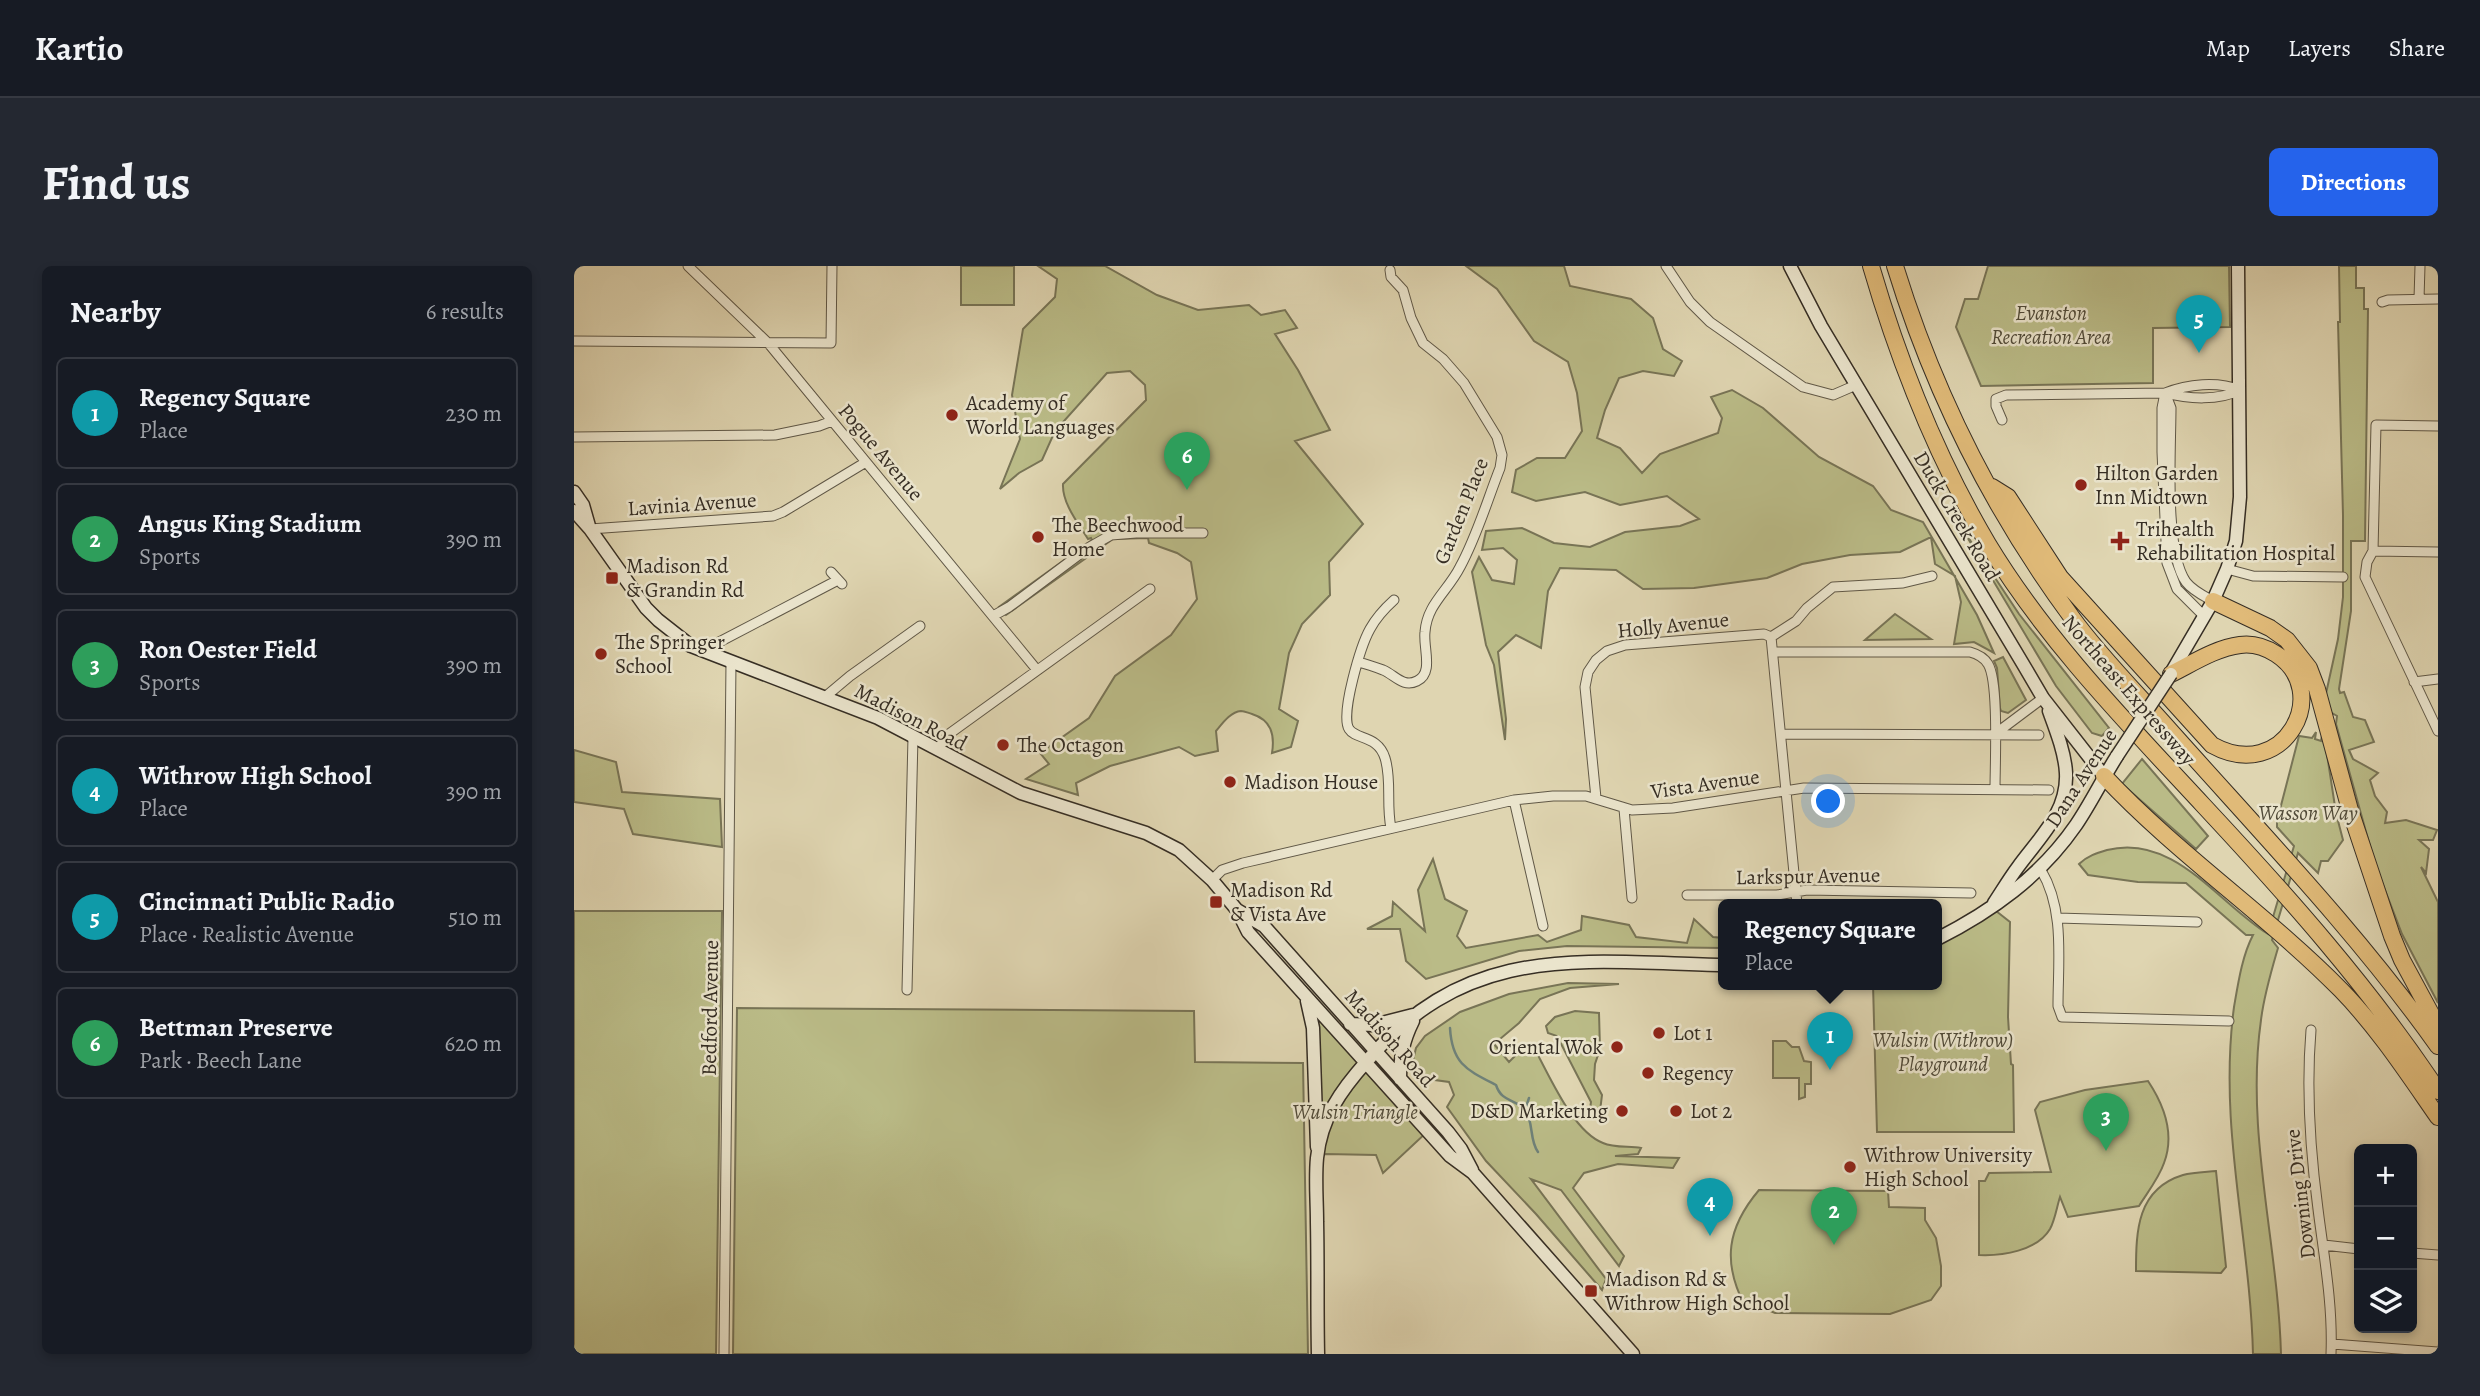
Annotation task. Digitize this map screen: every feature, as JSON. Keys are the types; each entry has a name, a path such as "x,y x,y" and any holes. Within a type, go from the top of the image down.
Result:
{"highway":[{"name":"Northeast Expressway","path":"1871,266 1887,322 1950,473 1988,544 2028,603 2080,670 2244,849 2359,984 2415,1056 2438,1091"},
{"name":"Northeast Expressway","path":"1895,266 1913,325 1946,405 2021,544 2075,621 2379,967 2438,1046"},
{"path":"1988,484 2008,497 2060,577 2212,745 2236,755 2256,755 2276,747 2296,723 2301,704 2294,673 2283,659 2261,646 2239,645 2224,649 2171,674"},
{"path":"2213,601 2270,628 2287,640 2309,668 2318,689 2350,810 2388,924 2402,960 2435,1021 2438,1046"},
{"path":"2104,776 2133,807 2342,990 2402,1064 2438,1117"}],"street":[{"name":"Pogue Avenue","path":"688,266 769,344 1037,670"},
{"path":"574,341 831,343 832,266"},
{"path":"1666,266 1690,302 1710,322 1803,387 1833,395 1856,385"},
{"name":"Duck Creek Road","path":"1790,266 1821,326 2043,698 2104,776"},
{"name":"Dana Avenue","path":"1942,936 2008,897 2040,870 2078,822 2104,776 2171,674 2213,601 2236,541 2240,507 2238,266"},
{"path":"2419,299 2420,266"},
{"name":"Garden Place","path":"1358,662 1387,671 1396,679 1409,684 1420,680 1427,669 1424,636 1427,617 1460,568 1500,468 1502,456 1497,437 1464,383 1443,359 1423,343 1411,318 1405,296 1391,277 1390,270"},
{"path":"2382,302 2438,299"},
{"path":"2001,420 1996,399 2006,395 2165,393 2191,386 2226,385 2240,390"},
{"path":"2165,393 2171,408 2172,531 2175,561 2193,589 2213,601"},
{"path":"2165,393 2162,408 2162,453 2167,563 2177,589 2204,616"},
{"path":"574,437 775,435 832,421"},
{"path":"2438,426 2376,425 2373,551 2365,577 2438,731"},
{"name":"Lavinia Avenue","path":"590,529 774,516 866,462"},
{"name":"Madison Road","path":"574,492 583,505 590,529"},
{"name":"Madison Road","path":"574,511 590,529 646,608 674,634 702,651 880,719 1021,793 1158,838 1189,858 1212,880 1237,910 1248,932 1306,998 1450,1156 1473,1173 1633,1354"},
{"path":"993,615 1009,607 1088,548 1111,535 1203,533"},
{"path":"2373,551 2438,552"},
{"path":"2227,569 2253,576 2343,578"},
{"path":"1797,899 1771,637 1796,621 1807,608 1833,587 1903,583 1931,576"},
{"path":"702,651 837,579"},
{"path":"937,750 949,734 1150,589"},
{"path":"1391,828 1384,755 1379,747 1366,737 1350,732 1347,726 1350,692 1370,629 1394,600"},
{"path":"825,697 920,626"},
{"name":"Holly Avenue","path":"1596,798 1585,687 1588,672 1601,655 1617,646 1677,639 1765,634 1771,637"},
{"path":"1773,652 1970,652 1983,658 1992,674 1995,789"},
{"name":"Bedford Avenue","path":"724,1354 731,662"},
{"path":"2414,682 2421,679 2438,680"},
{"path":"1991,907 2046,832 2056,814 2065,792 2066,772 2043,698 1995,734"},
{"path":"1781,734 2039,734"},
{"path":"906,990 913,737"},
{"name":"Vista Avenue","path":"1212,880 1228,867 1514,800 1553,796 1596,798 1624,809 1673,808 1787,790 2049,790"},
{"path":"1514,800 1542,926"},
{"path":"1624,809 1632,898"},
{"path":"2040,870 2054,898 2057,918 2062,1017 2229,1021"},
{"name":"Larkspur Avenue","path":"1687,895 1777,895 1807,890 1953,897 1971,893"},
{"name":"Madison Road","path":"1237,910 1264,926 1448,1132 1461,1149 1473,1173"},
{"path":"2057,918 2197,922"},
{"path":"1317,1156 1335,1100 1375,1051 1416,1014 1470,982 1513,969 1563,962 1718,965"},
{"path":"1288,977 1326,1007 1366,1050 1375,1051"},
{"path":"1306,998 1313,1028 1318,1354"},
{"path":"1350,1024 1374,1025 1416,1014"},
{"path":"1400,1079 1400,1056 1416,1014"},
{"name":"Downing Drive","path":"2311,1030 2309,1115 2329,1291 2332,1349"},
{"path":"2324,1245 2354,1248"},
{"path":"2417,1253 2438,1255"},
{"path":"2332,1349 2438,1352"}],"green space":[{"path":"961,266 1014,266 1014,305 961,305"},
{"path":"1038,266 1105,266 1157,295 1198,310 1249,305 1261,315 1285,310 1297,328 1275,334 1330,430 1295,441 1363,524 1329,562 1330,595 1302,624 1289,653 1279,709 1298,721 1291,747 1272,753 1272,734 1267,724 1258,717 1241,711 1230,716 1216,731 1218,751 1195,756 1179,747 1110,766 1076,783 1078,795 1026,779 1049,764 1040,753 1089,718 1115,676 1171,635 1197,599 1191,562 1177,553 1149,543 1148,538 1113,539 1006,615 999,607 1092,540 1088,539 1071,513 1063,484 1146,400 1145,385 1130,371 1107,373 1055,431 1042,460 1019,473 1000,489 1020,439 1012,395 1023,329 1055,297 1057,279"},
{"path":"1466,266 1564,266 1570,286 1631,299 1653,318 1663,349 1682,361 1674,376 1643,371 1619,378 1605,410 1597,438 1620,448 1642,473 1660,454 1718,433 1722,418 1711,397 1732,390 1763,408 1819,457 1873,486 1891,510 1923,522 1954,575 1935,564 1931,537 1900,552 1850,555 1802,564 1767,578 1694,588 1643,589 1616,570 1560,568 1548,591 1541,648 1516,635 1498,652 1506,719 1505,740 1494,665 1486,645 1472,572 1479,557 1492,580 1514,584 1517,560 1503,548 1482,550 1486,531 1522,528 1554,543 1590,547 1625,532 1680,526 1699,519 1667,496 1620,505 1585,492 1536,501 1512,492 1516,470 1537,458 1565,458 1582,431 1577,393 1568,362 1534,341 1497,289"},
{"name":"Evanston Recreation Area","path":"1988,266 2229,266 2230,327 2153,328 2153,383 1981,386 1956,327 1965,299 1978,299"},
{"name":"Wasson Way","path":"2339,266 2356,266 2356,288 2364,288 2364,309 2368,309 2365,541 2351,541 2351,611 2339,689 2340,693 2344,692 2353,717 2365,720 2374,742 2349,750 2353,759 2378,773 2370,780 2375,796 2387,812 2385,823 2406,820 2437,830 2433,840 2419,840 2429,849 2426,873 2421,867 2438,902 2438,1003 2402,934 2375,864 2336,724 2337,716 2332,713 2326,748 2343,840 2328,861 2321,861 2318,873 2298,853 2272,940 2278,948 2261,1020 2257,1104 2281,1354 2253,1354 2251,1310 2232,1138 2230,1052 2239,980 2253,935 2246,935 2186,883 2138,882 2088,875 2079,864 2107,850 2131,847 2153,852 2194,874 2268,934 2294,846 2277,827 2277,821 2299,736 2312,738 2316,732 2315,739 2321,741 2327,706 2325,698 2338,639 2343,597"},
{"path":"1960,525 2019,614 2109,728 2102,736 2092,733 2056,686"},
{"path":"1955,578 1977,615 1994,653 1974,642 1954,644 1961,602"},
{"path":"1895,614 1931,639 1865,640"},
{"path":"2003,657 2026,700 2008,713 2000,708 1994,661"},
{"path":"574,750 616,762 622,792 720,799 722,847 633,834 624,809 574,802"},
{"path":"2142,759 2208,836 2196,849 2122,784"},
{"path":"1433,859 1445,899 1467,911 1457,936 1466,948 1538,935 1547,942 1581,930 1582,916 1629,925 1636,937 1687,943 1694,919 1713,937 1718,938 1718,948 1567,946 1519,951 1426,979 1406,961 1400,929 1367,929 1392,916 1393,902 1425,931 1418,890"},
{"name":"Wulsin (Withrow) Playground","path":"1991,907 2010,922 2008,1017 2013,1065 2014,1132 1877,1132 1873,990 1942,990 1942,936"},
{"path":"574,911 722,911 716,1354 574,1354"},
{"path":"1568,983 1619,984 1570,988 1540,999 1519,1023 1494,1044 1509,1062 1523,1048 1527,1055 1533,1046 1562,1100 1581,1127 1607,1145 1641,1148 1638,1154 1615,1156 1679,1158 1673,1168 1618,1164 1584,1173 1573,1188 1624,1256 1619,1266 1561,1190 1531,1179 1606,1279 1602,1290 1486,1161 1447,1107 1454,1095 1449,1082 1420,1078 1412,1064 1416,1048 1425,1036 1460,1012 1509,994"},
{"name":"Wulsin Triangle","path":"1306,997 1428,1131 1383,1173 1376,1155 1317,1156"},
{"path":"737,1008 1194,1011 1195,1062 1303,1063 1308,1354 733,1354"},
{"path":"1575,1011 1599,1013 1600,1049 1594,1080 1602,1095 1600,1111 1594,1114 1590,1109 1591,1102 1557,1036 1548,1033 1546,1026 1555,1017"},
{"path":"1773,1041 1786,1041 1792,1047 1799,1047 1804,1061 1811,1062 1811,1084 1805,1084 1805,1097 1799,1099 1799,1078 1773,1078"},
{"path":"2148,1081 2163,1110 2168,1141 2162,1169 2139,1206 2068,1217 2060,1197 2050,1229 2037,1242 2018,1251 1979,1255 1979,1181 1985,1181 1989,1173 2051,1172 2035,1110 2040,1102 2085,1090"},
{"path":"2216,1171 2226,1267 2221,1273 2136,1271 2142,1213 2156,1190 2183,1175"},
{"path":"1759,1190 1888,1191 1889,1207 1925,1208 1925,1220 1936,1238 1941,1286 1931,1300 1890,1314 1775,1313 1758,1306 1754,1301 1745,1306 1733,1275 1731,1246 1740,1218"}],"waterway":[{"path":"1450,1028 1454,1050 1463,1064 1496,1085 1505,1098 1525,1110 1538,1152"},
{"path":"1525,1110 1529,1098"}],"place":[{"name":"Cincinnati Public Radio","path":"2199,353"},
{"name":"Academy of World Languages","path":"952,415"},
{"name":"Hilton Garden Inn Midtown","path":"2081,485"},
{"name":"Bettman Preserve","path":"1187,490"},
{"name":"The Beechwood Home","path":"1038,537"},
{"name":"Trihealth Rehabilitation Hospital","path":"2120,541"},
{"name":"Madison Rd & Grandin Rd","path":"612,578"},
{"name":"The Springer School","path":"601,654"},
{"name":"The Octagon","path":"1003,745"},
{"name":"Madison House","path":"1230,782"},
{"name":"Madison Rd & Vista Ave","path":"1216,902"},
{"name":"Lot 1","path":"1659,1033"},
{"name":"Oriental Wok","path":"1617,1047"},
{"name":"Regency Square","path":"1830,1070"},
{"name":"Regency","path":"1648,1073"},
{"name":"D&D Marketing","path":"1622,1111"},
{"name":"Lot 2","path":"1676,1111"},
{"name":"Ron Oester Field","path":"2106,1151"},
{"name":"Withrow University High School","path":"1850,1167"},
{"name":"Withrow High School","path":"1710,1236"},
{"name":"Angus King Stadium","path":"1834,1245"},
{"name":"Madison Rd & Withrow High School","path":"1591,1291"}]}
